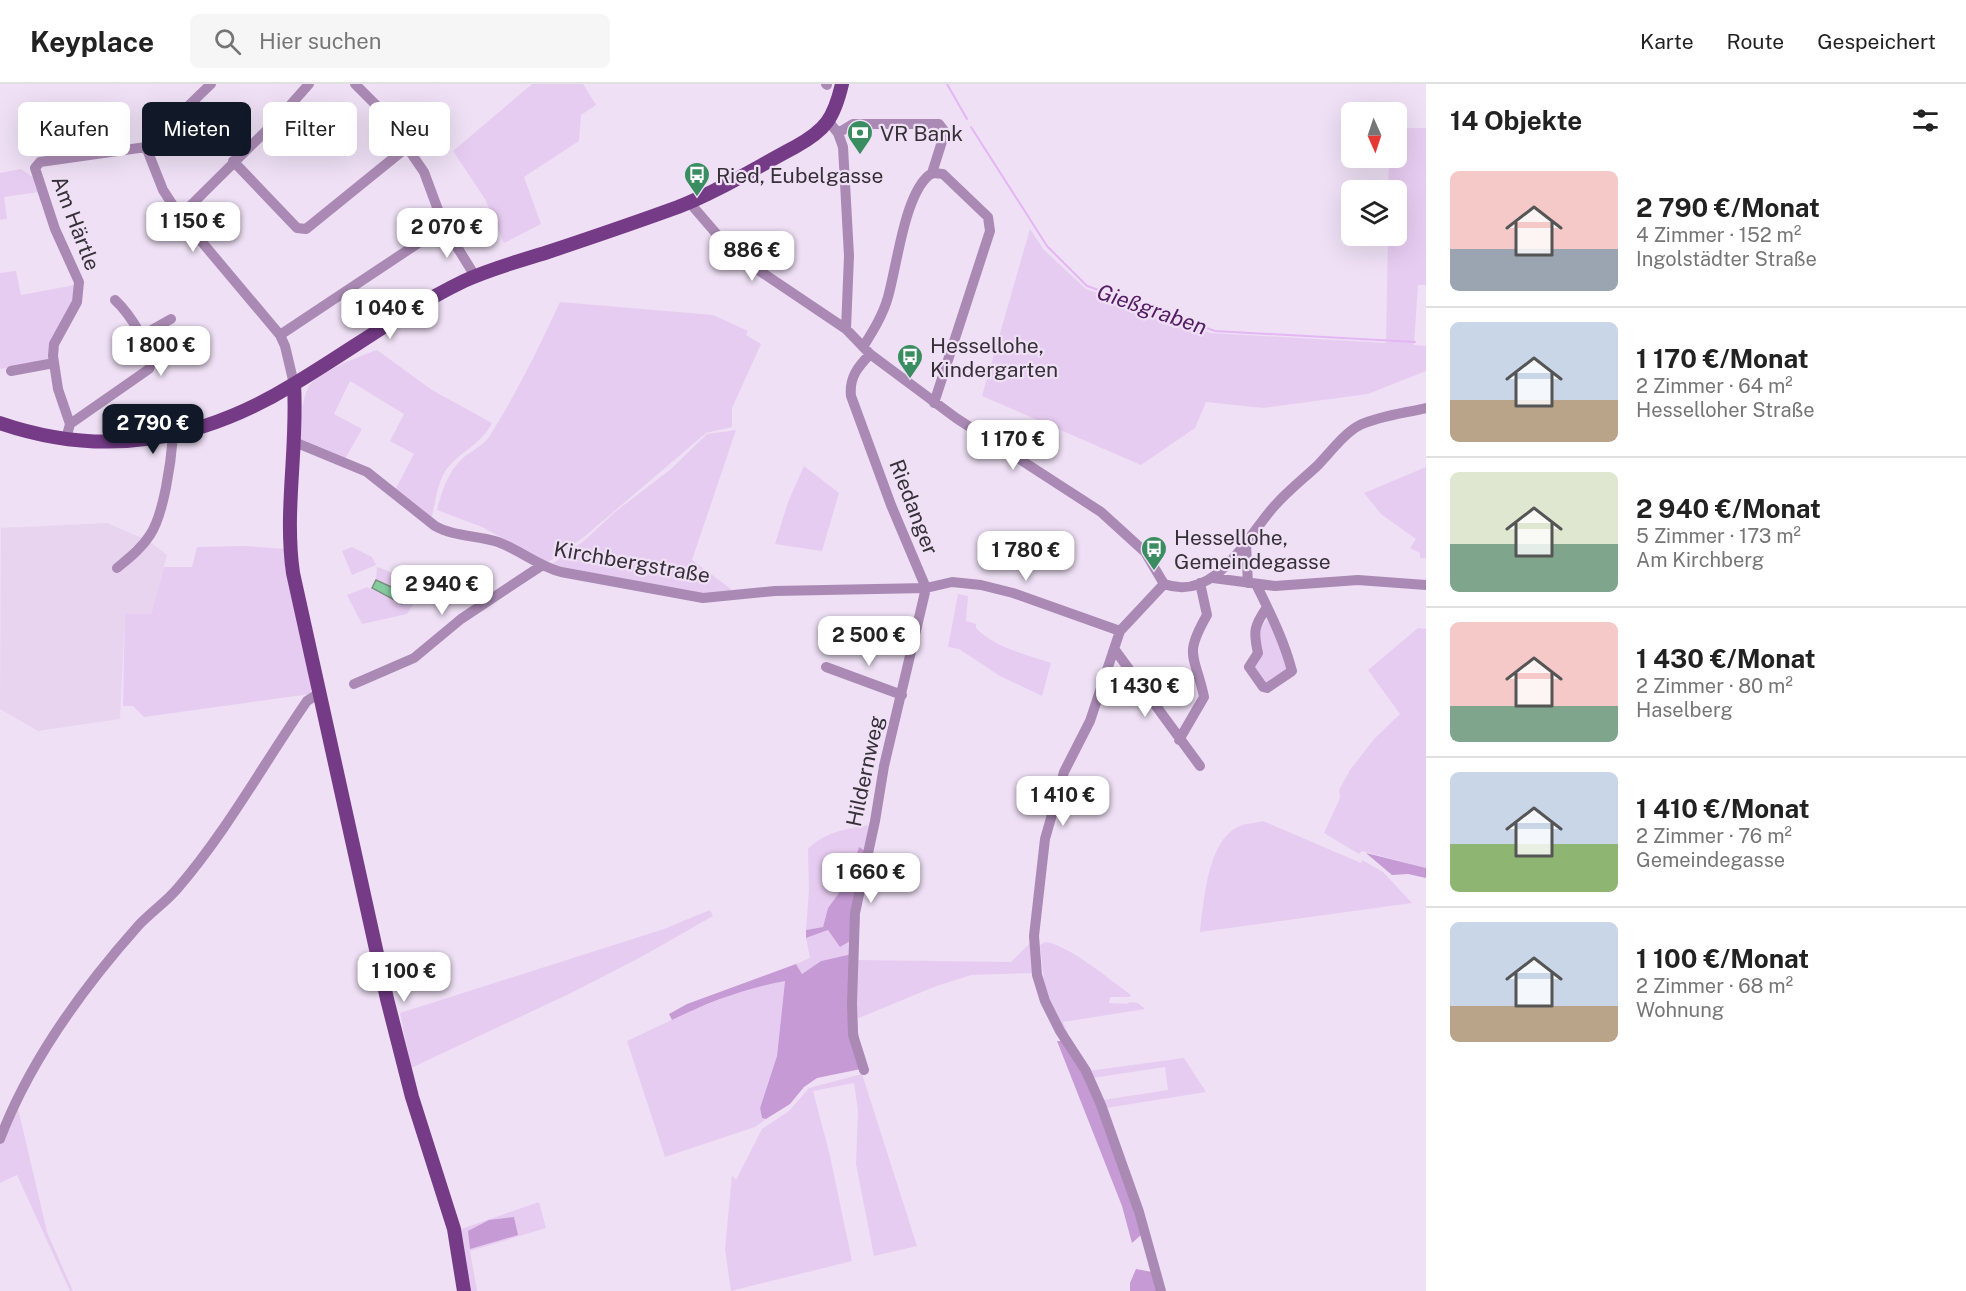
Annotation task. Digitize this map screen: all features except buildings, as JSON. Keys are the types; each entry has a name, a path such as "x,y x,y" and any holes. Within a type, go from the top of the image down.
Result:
{"main road":[{"path":"0,423 19,430 66,439 122,443 173,436 232,417 294,384 396,318 475,276 689,202 811,138 829,122 842,84"},
{"path":"294,384 295,405 289,489 290,549 395,1031 412,1097 454,1229 464,1291"}],"street":[{"path":"192,102 211,84"},
{"path":"180,216 233,161 279,118 309,84"},
{"path":"355,84 373,102"},
{"path":"829,122 838,133 843,147 849,256 846,329"},
{"name":"Riedanger","path":"838,133 853,124 939,124 945,132 932,173 925,178 906,217 887,300 867,351 850,381 851,396 891,506 926,588 952,582 1002,590 1120,632"},
{"name":"Am Härtle","path":"70,424 58,388 54,344 77,302 79,282 55,229 35,168 40,162 142,148"},
{"path":"150,156 163,190 180,216 280,335 294,384"},
{"path":"233,161 297,228 306,228 396,156"},
{"path":"412,156 424,172 444,226 475,276"},
{"path":"932,173 943,174 988,217 990,231 934,403"},
{"path":"689,202 734,252 846,329 867,351 934,403 1101,512 1145,552 1164,584 1175,588 1187,588 1213,578 1246,545 1271,510 1334,446 1359,426 1426,408"},
{"path":"280,335 444,226"},
{"path":"66,439 70,424 149,369 152,363 152,356 141,336 122,306 115,300"},
{"path":"141,336 171,319"},
{"path":"11,370 54,363"},
{"path":"117,568 138,551 151,533 169,474 173,436"},
{"name":"Kirchbergstraße","path":"292,441 367,472 435,526 446,532 501,543 541,566 561,572 704,598 775,591 926,588"},
{"path":"1246,545 1252,584 1267,607 1285,643 1292,671 1267,688 1263,687 1249,667 1258,653 1253,634 1267,607"},
{"path":"354,684 414,658 461,619 541,566"},
{"path":"1213,578 1275,586 1358,580 1426,585"},
{"path":"1179,740 1204,697 1192,658 1193,639 1207,615 1200,583"},
{"path":"1161,1291 1139,1212 1101,1105 1086,1071 1060,1031 1045,1001 1035,959 1036,906 1045,839 1064,772 1090,721 1120,632 1164,584"},
{"name":"Hildernweg","path":"864,1070 853,1035 855,913 875,821 884,766 926,588"},
{"path":"1115,650 1200,766"},
{"path":"826,667 902,695"},
{"path":"0,1139 15,1101 66,1017 140,924 176,890 212,844 307,701 321,692"}],"shaded area":[{"path":"532,84 583,84 596,105 581,115 579,141 524,177 541,224 504,243 485,199 453,151"},
{"path":"1407,128 1426,128 1426,285 1418,285 1414,345 1426,346 1426,371 1368,394 1263,408 1206,402 1195,428 1141,465 982,396 1030,229 1044,250 1086,289 1211,333 1386,343 1388,246 1407,246 1407,180 1388,180 1389,168 1407,168"},
{"path":"21,169 35,179 39,192 4,197 7,219 0,220 0,173"},
{"path":"16,271 21,295 75,285 76,298 51,361 0,369 0,273"},
{"path":"560,302 713,315 748,331 746,335 761,344 732,408 732,427 706,433 584,537 547,563 482,527 437,510 444,488 458,462 487,440 499,421 527,371"},
{"path":"377,350 432,390 492,423 482,437 446,470 438,488 431,521 395,490 414,454 390,441 404,414 350,381 334,414 362,429 345,459 298,439 304,400 312,382 339,366"},
{"path":"736,430 692,560 731,589 729,594 690,593 548,567 585,540 615,512 671,469 707,434"},
{"path":"804,466 839,493 822,551 775,544 788,502"},
{"path":"1426,467 1426,558 1420,558 1420,553 1410,548 1416,539 1381,514 1364,493"},
{"path":"107,523 149,541 167,555 151,614 125,615 120,719 38,731 0,709 1,528"},
{"path":"244,546 286,549 313,686 310,694 144,717 133,706 123,706 125,614 151,614 164,567 192,567 197,547"},
{"path":"352,547 372,557 376,565 352,575 342,551"},
{"path":"377,567 403,581 417,593 417,599 407,614 362,624 347,595 367,587 402,604 409,599 406,597 407,594 376,580"},
{"path":"958,594 968,596 966,621 976,624 976,628 992,641 1051,663 1042,696 1000,676 959,649 948,647"},
{"path":"1269,618 1290,669 1263,684 1252,667 1258,634"},
{"path":"1418,628 1426,629 1426,868 1362,851 1359,854 1324,833 1340,798 1339,790 1350,770 1374,739 1400,714 1368,670"},
{"path":"1263,821 1361,863 1362,860 1383,872 1412,903 1200,932 1209,873 1220,844 1229,833 1240,826"},
{"path":"869,826 865,851 859,848 850,878 828,908 823,927 806,930 809,890 808,849 828,835"},
{"path":"859,847 865,851 850,941 840,947 828,930 806,938 806,930 823,927 828,908 850,878"},
{"path":"1366,853 1426,868 1426,878 1408,874 1392,875"},
{"path":"710,910 713,916 641,957 571,993 411,1068 400,1013 664,929"},
{"path":"828,930 850,941 852,954 821,961 802,974 796,964 810,958 806,938"},
{"path":"1045,942 1077,956 1131,995 1130,997 1110,997 1109,1003 1138,1003 1145,1009 1063,1022 1068,1033 1066,1034 1045,990 1040,945"},
{"path":"1030,943 1034,973 971,975 934,987 854,1020 858,960 1011,962"},
{"path":"852,954 861,1069 817,1078 804,1087 790,1104 766,1119 762,1118 760,1108 777,1056 785,981 727,996 672,1020 669,1014 687,1004 796,964 802,974 821,961"},
{"path":"785,980 777,1056 760,1108 762,1118 766,1119 755,1127 665,1157 627,1041 724,998"},
{"path":"1057,1041 1063,1041 1091,1089 1117,1158 1141,1235 1132,1243 1122,1206"},
{"path":"1184,1058 1206,1092 1106,1108 1103,1100 1168,1090 1165,1067 1093,1078 1088,1071"},
{"path":"862,1074 917,1246 874,1256 856,1164 858,1110 854,1083 813,1091 830,1156 852,1261 731,1291 725,1249 732,1175 736,1180 762,1129 789,1111 809,1088"},
{"path":"17,1104 47,1232 73,1291 70,1291 17,1175 0,1183 0,1145"},
{"path":"539,1202 546,1228 470,1251 477,1291 470,1291 461,1229"},
{"path":"514,1217 518,1235 470,1249 468,1231 489,1220"},
{"path":"1136,1269 1152,1272 1157,1291 1130,1291 1130,1283"}],"waterway":[{"name":"Gießgraben","path":"947,84 967,119"},
{"name":"Gießgraben","path":"971,127 1047,246 1087,286 1215,331 1415,342"}],"place":[{"name":"VR Bank","path":"860,156"},
{"name":"Ried, Eubelgasse","path":"697,198"},
{"name":"Hessellohe, Kindergarten","path":"910,380"},
{"name":"Hessellohe, Gemeindegasse","path":"1154,572"}]}
